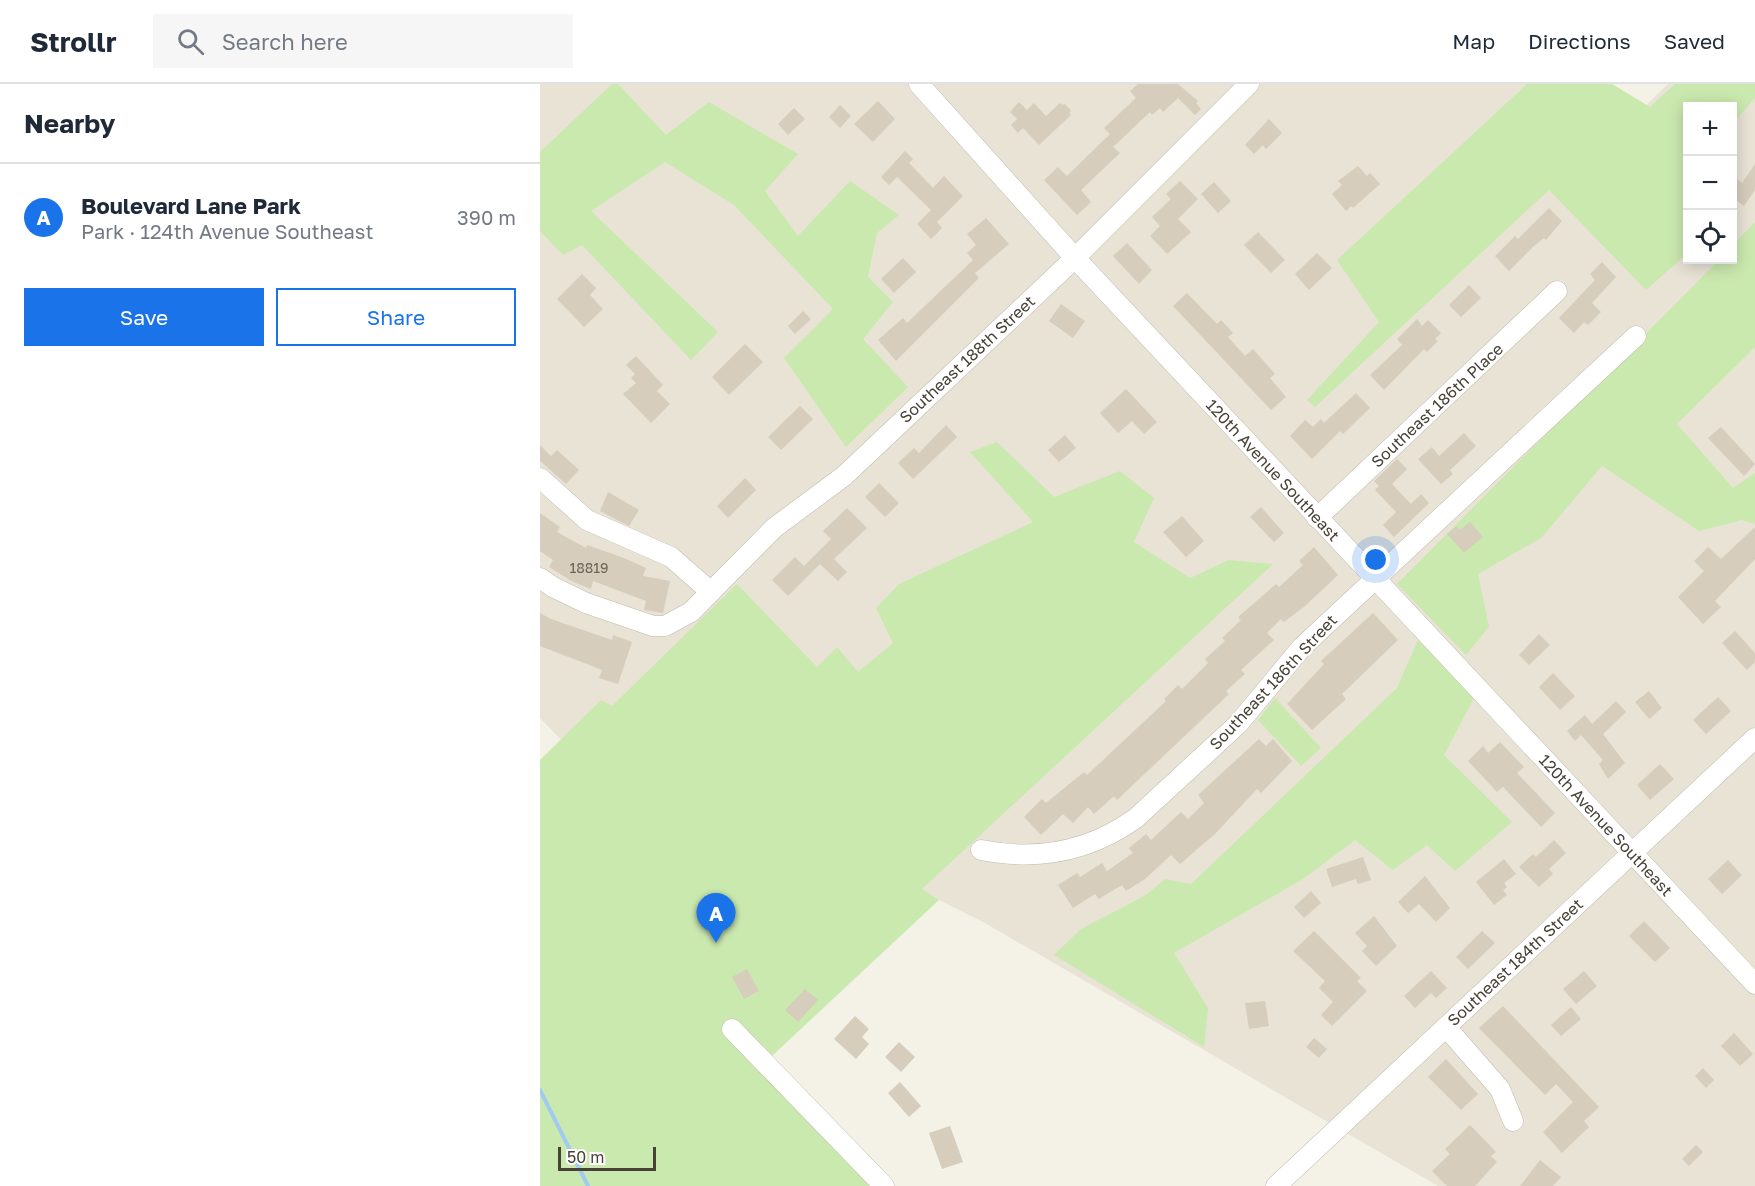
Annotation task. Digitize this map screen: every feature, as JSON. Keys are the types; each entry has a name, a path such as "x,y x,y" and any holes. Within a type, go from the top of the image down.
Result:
{"street":[{"name":"120th Avenue Southeast","path":"919,84 1075,258 1755,984"},
{"name":"Southeast 188th Street","path":"540,578 586,603 653,626 675,622 691,612 774,528 844,476 1075,258 1249,84"},
{"name":"Southeast 186th Place","path":"1317,518 1557,291"},
{"name":"Southeast 186th Street","path":"981,850 1034,855 1072,850 1118,831 1136,818 1238,724 1302,647 1636,336"},
{"path":"540,478 587,520 671,557 711,592"},
{"name":"Southeast 184th Street","path":"1276,1186 1755,738"},
{"path":"1446,1027 1500,1089 1513,1121"},
{"path":"732,1029 884,1186"}],"shaded area":[{"path":"540,84 1602,84 1634,117 1668,84 1755,84 1755,1186 1438,1186 985,923 939,900 612,707 569,748 540,718"}],"green space":[{"path":"612,84 618,84 666,135 709,102 798,154 765,191 798,236 850,181 899,215 877,233 868,277 893,302 863,339 908,387 846,447 784,358 833,309 734,205 665,162 591,211 718,332 691,360 582,245 563,255 540,231 540,152"},
{"path":"1527,84 1612,84 1650,107 1675,84 1755,84 1755,98 1737,118 1737,102 1683,102 1683,258 1646,290 1549,190 1315,407 1307,400 1379,322 1337,260"},
{"path":"1755,222 1755,347 1677,424 1733,488 1755,473 1755,524 1742,520 1699,531 1602,466 1541,538 1478,574 1489,627 1466,655 1397,584 1715,264 1737,264 1737,241"},
{"path":"997,442 1054,497 1120,471 1154,498 1134,542 1190,578 1229,560 1273,564 922,889 939,900 758,1069 871,1186 540,1186 540,760 601,700 612,706 737,584 817,667 837,647 858,672 893,643 876,608 899,584 1033,522 970,452"},
{"path":"1418,640 1475,696 1444,755 1512,822 1455,871 1427,845 1393,870 1355,840 1303,879 1174,953 1208,1008 1204,1047 1054,955 1081,929 1146,895 1165,879 1191,884 1397,688"},
{"path":"1275,698 1321,748 1301,766 1258,720"}],"building":[{"path":"1138,84 1178,84 1198,101 1196,103 1201,109 1195,115 1178,98 1163,112 1160,108 1152,115 1150,112 1113,147 1120,153 1081,190 1091,202 1077,215 1044,180 1058,167 1067,176 1110,134 1104,128 1136,98 1130,91"},
{"path":"878,101 895,119 873,142 854,124"},
{"path":"1019,102 1027,110 1034,103 1046,116 1060,103 1065,104 1071,111 1069,113 1071,115 1039,145 1023,128 1018,133 1011,125 1017,119 1010,112"},
{"path":"840,105 851,116 840,128 829,117"},
{"path":"794,108 805,119 788,135 778,124"},
{"path":"1269,119 1282,133 1266,149 1263,145 1254,154 1245,145"},
{"path":"905,151 913,159 909,163 933,188 944,176 963,196 937,222 942,228 931,239 917,224 931,210 897,177 889,185 881,177"},
{"path":"1755,164 1755,190 1744,206 1737,201 1737,179 1742,183"},
{"path":"1358,166 1367,176 1370,173 1380,184 1353,208 1351,206 1346,211 1332,194 1342,185 1338,181"},
{"path":"1180,181 1198,199 1178,219 1191,232 1167,254 1150,236 1160,226 1152,217 1171,199 1166,194"},
{"path":"1214,182 1231,201 1218,213 1201,194"},
{"path":"1549,208 1562,221 1546,240 1544,238 1534,246 1509,271 1495,256 1515,236 1518,239"},
{"path":"986,218 1009,244 975,273 979,278 896,361 878,340 903,318 907,323 973,260 967,253 976,245 967,234"},
{"path":"1258,232 1285,260 1271,273 1244,245"},
{"path":"1127,243 1152,270 1139,284 1113,256"},
{"path":"1317,253 1332,268 1309,290 1295,274"},
{"path":"903,258 916,272 894,293 881,279"},
{"path":"1602,262 1616,277 1592,303 1601,312 1588,325 1584,322 1574,333 1559,318 1595,280 1590,274"},
{"path":"582,274 596,288 590,295 603,309 584,327 557,299"},
{"path":"1469,285 1481,298 1461,317 1449,305"},
{"path":"1187,293 1217,324 1221,320 1233,333 1228,337 1245,356 1253,349 1275,374 1270,378 1286,397 1271,410 1173,306"},
{"path":"1061,304 1085,321 1073,338 1049,321"},
{"path":"803,311 811,319 795,334 788,326"},
{"path":"1417,319 1422,326 1428,320 1441,333 1435,339 1438,341 1427,352 1424,349 1384,390 1370,375 1402,345 1397,339"},
{"path":"745,344 763,362 729,395 712,377"},
{"path":"636,356 663,385 657,391 670,404 651,423 623,394 636,383 631,378 635,374 626,365"},
{"path":"1126,389 1157,422 1144,434 1132,421 1118,433 1100,413"},
{"path":"1356,393 1370,408 1343,434 1340,431 1312,459 1290,436 1305,420 1313,427 1321,419 1324,423"},
{"path":"800,406 813,419 781,450 768,437"},
{"path":"946,425 957,437 913,479 898,463 914,448 919,453"},
{"path":"1721,427 1755,464 1744,476 1708,438"},
{"path":"1464,433 1476,446 1450,470 1453,474 1441,484 1418,459 1432,447 1439,456"},
{"path":"1065,435 1076,448 1059,462 1048,450"},
{"path":"540,445 551,456 557,450 579,470 566,484 540,461"},
{"path":"1397,459 1407,469 1392,484 1411,504 1421,494 1429,503 1394,537 1383,525 1396,512 1375,490 1379,486 1374,481"},
{"path":"745,478 756,490 728,518 717,506"},
{"path":"879,483 899,503 885,517 865,497"},
{"path":"608,492 639,510 629,526 600,511"},
{"path":"1261,507 1284,533 1274,542 1250,517"},
{"path":"847,508 867,528 834,559 847,572 838,581 820,564 788,596 772,580 795,557 804,566 831,539 823,531"},
{"path":"540,513 560,527 557,532 586,548 587,545 646,568 643,576 670,581 663,613 644,610 646,601 593,581 591,589 573,582 549,567 553,560 540,551"},
{"path":"1182,516 1204,541 1186,557 1163,532"},
{"path":"1470,522 1483,537 1464,553 1447,534 1457,526 1460,530"},
{"path":"1755,527 1755,559 1715,601 1721,607 1703,624 1678,597 1704,571 1694,561 1708,547 1721,559"},
{"path":"1314,547 1338,575 1305,606 1284,622 1281,619 1267,633 1274,640 1241,670 1245,674 1226,691 1229,694 1117,800 1114,796 1094,814 1088,807 1073,823 1063,814 1041,835 1024,817 1042,799 1046,803 1084,772 1087,775 1166,701 1164,699 1178,685 1182,689 1208,663 1205,659 1225,641 1222,638 1241,620 1238,617 1276,584 1279,587 1303,565 1299,561"},
{"path":"540,613 612,640 613,635 632,642 618,684 599,678 602,670 540,646"},
{"path":"1373,613 1398,640 1342,694 1346,699 1312,730 1287,704 1324,664 1321,661"},
{"path":"1735,631 1755,653 1755,662 1747,670 1722,643"},
{"path":"1539,634 1550,645 1529,665 1519,655"},
{"path":"1553,673 1575,696 1560,710 1539,687"},
{"path":"1649,691 1662,708 1649,719 1635,702"},
{"path":"1718,697 1731,711 1706,734 1693,720"},
{"path":"1616,701 1626,712 1603,734 1625,763 1608,779 1599,764 1603,760 1581,735 1575,741 1567,731 1585,715 1592,724"},
{"path":"1259,739 1266,746 1273,739 1292,761 1261,793 1257,789 1215,834 1180,864 1171,855 1145,879 1126,891 1122,885 1099,899 1095,894 1073,908 1058,885 1077,873 1080,877 1102,863 1107,871 1133,853 1129,848 1146,834 1151,840 1181,812 1188,819 1204,803 1198,795"},
{"path":"1500,742 1524,767 1517,773 1555,813 1541,827 1503,787 1497,792 1468,761 1483,746 1488,753"},
{"path":"1660,764 1674,779 1650,800 1637,785"},
{"path":"1554,840 1566,853 1549,869 1553,874 1539,887 1519,867 1533,854 1536,857"},
{"path":"1363,857 1371,880 1358,884 1356,879 1332,887 1326,869"},
{"path":"1504,859 1516,874 1504,883 1507,887 1503,890 1507,895 1494,905 1476,882"},
{"path":"1728,860 1742,875 1722,894 1708,879"},
{"path":"1425,876 1450,908 1436,922 1419,904 1408,913 1398,902"},
{"path":"1311,891 1321,903 1304,918 1294,907"},
{"path":"1374,916 1397,946 1376,966 1362,951 1367,946 1355,933"},
{"path":"1644,921 1670,948 1655,962 1629,936"},
{"path":"1314,931 1361,978 1357,981 1367,991 1332,1026 1321,1015 1333,1002 1319,988 1325,981 1293,951"},
{"path":"1482,931 1495,943 1468,969 1456,957"},
{"path":"747,969 759,991 744,999 732,977"},
{"path":"1431,971 1447,988 1436,998 1431,993 1415,1008 1404,996"},
{"path":"1584,971 1597,986 1576,1004 1563,989"},
{"path":"805,989 818,1000 798,1022 785,1010"},
{"path":"1265,1001 1269,1026 1249,1029 1245,1003"},
{"path":"1503,1006 1599,1107 1584,1121 1589,1127 1562,1153 1543,1132 1573,1102 1556,1084 1545,1095 1479,1028"},
{"path":"1571,1007 1581,1019 1561,1036 1551,1025"},
{"path":"855,1016 869,1029 862,1037 869,1044 856,1059 834,1039"},
{"path":"1734,1033 1753,1054 1740,1066 1721,1046"},
{"path":"1314,1038 1327,1049 1319,1058 1306,1047"},
{"path":"899,1042 915,1057 901,1072 885,1057"},
{"path":"1446,1059 1478,1094 1461,1110 1428,1077"},
{"path":"1703,1068 1714,1080 1706,1088 1695,1076"},
{"path":"900,1082 921,1106 909,1117 888,1093"},
{"path":"1470,1125 1496,1152 1491,1156 1497,1162 1475,1186 1447,1186 1432,1171 1450,1154 1445,1149"},
{"path":"950,1126 963,1162 942,1169 929,1133"},
{"path":"1696,1145 1703,1152 1689,1166 1682,1159"},
{"path":"1540,1160 1561,1177 1553,1186 1520,1186"}],"waterway":[{"path":"540,1090 588,1186"}],"place":[{"name":"Boulevard Lane Park","path":"716,943"}]}
